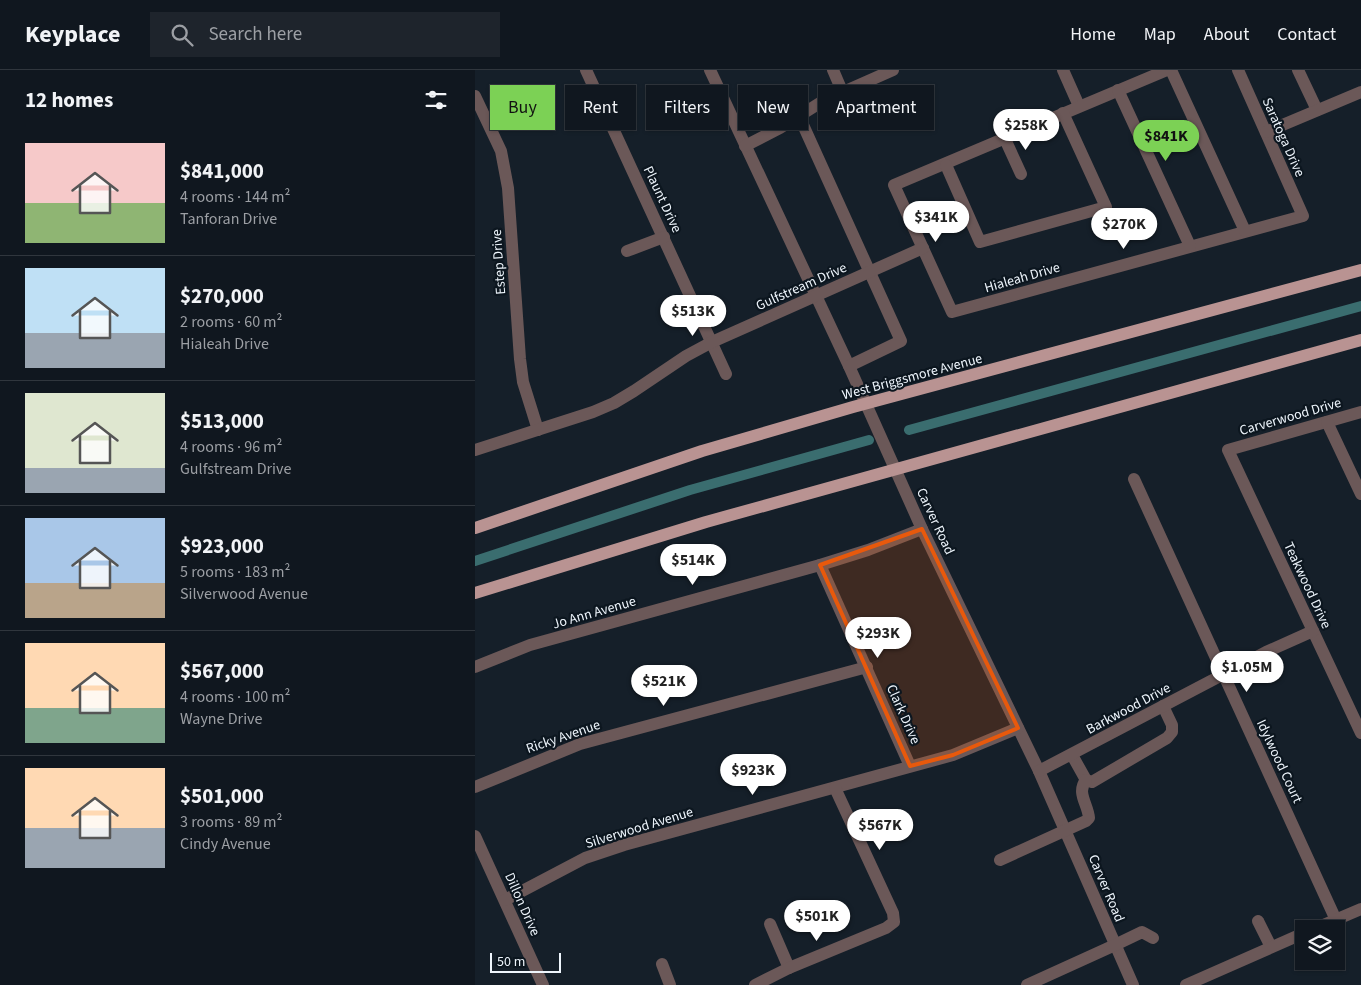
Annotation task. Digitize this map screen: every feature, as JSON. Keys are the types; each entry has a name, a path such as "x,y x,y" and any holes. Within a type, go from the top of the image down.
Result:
{"main road":[{"name":"West Briggsmore Avenue","path":"475,528 702,451 866,404 1361,270"},
{"path":"475,593 706,522 1361,340"}],"street":[{"name":"Plaunt Drive","path":"586,70 726,374"},
{"name":"Carver Road","path":"710,70 849,366 922,529 1039,771 1133,985"},
{"path":"833,70 840,85"},
{"path":"857,85 893,70"},
{"path":"1063,70 1079,106"},
{"path":"923,248 894,185 946,165 1079,106 1167,70"},
{"path":"1171,70 1245,231"},
{"name":"Saratoga Drive","path":"1237,70 1303,216"},
{"path":"1299,70 1317,110"},
{"path":"1118,90 1190,246"},
{"path":"1266,132 1361,92"},
{"name":"Estep Drive","path":"475,96 501,151 508,188 520,358 523,382 538,430"},
{"path":"946,165 981,242 1106,207 1063,113"},
{"path":"745,146 774,130"},
{"path":"805,130 901,341 849,366"},
{"path":"1005,139 1021,174"},
{"name":"Hialeah Drive","path":"923,248 952,312 1303,216"},
{"path":"627,251 664,236"},
{"name":"Gulfstream Drive","path":"475,450 593,412 614,403 686,356 712,342 923,248"},
{"name":"Carverwood Drive","path":"1228,450 1361,412"},
{"path":"1327,422 1361,494"},
{"name":"Teakwood Drive","path":"1228,450 1361,733"},
{"name":"Idylwood Court","path":"1134,479 1336,920"},
{"name":"Jo Ann Avenue","path":"475,667 530,645 820,565 868,550 922,529"},
{"name":"Clark Drive","path":"820,565 867,666 910,766"},
{"name":"Barkwood Drive","path":"1039,771 1223,674 1313,631"},
{"name":"Ricky Avenue","path":"475,787 580,744 867,666"},
{"path":"1072,755 1086,780 1092,782 1167,738 1172,732 1172,725 1163,706"},
{"name":"Silverwood Avenue","path":"505,900 593,855 953,755 1018,728"},
{"path":"1000,860 1086,821 1089,818 1081,791 1082,785 1086,780"},
{"path":"755,985 789,968 886,928 894,922 893,913 835,788"},
{"name":"Dillon Drive","path":"475,836 543,985"},
{"path":"1336,920 1361,909"},
{"path":"1259,920 1271,947"},
{"path":"770,924 789,968"},
{"path":"1027,985 1044,982 1142,932 1153,938"},
{"path":"1186,985 1295,937"},
{"path":"661,964 670,985"}],"highlighted area":[{"path":"922,529 1018,728 953,755 910,766 820,565"}],"waterway":[{"path":"909,430 1361,306"},
{"path":"475,561 690,490 869,440"}]}
